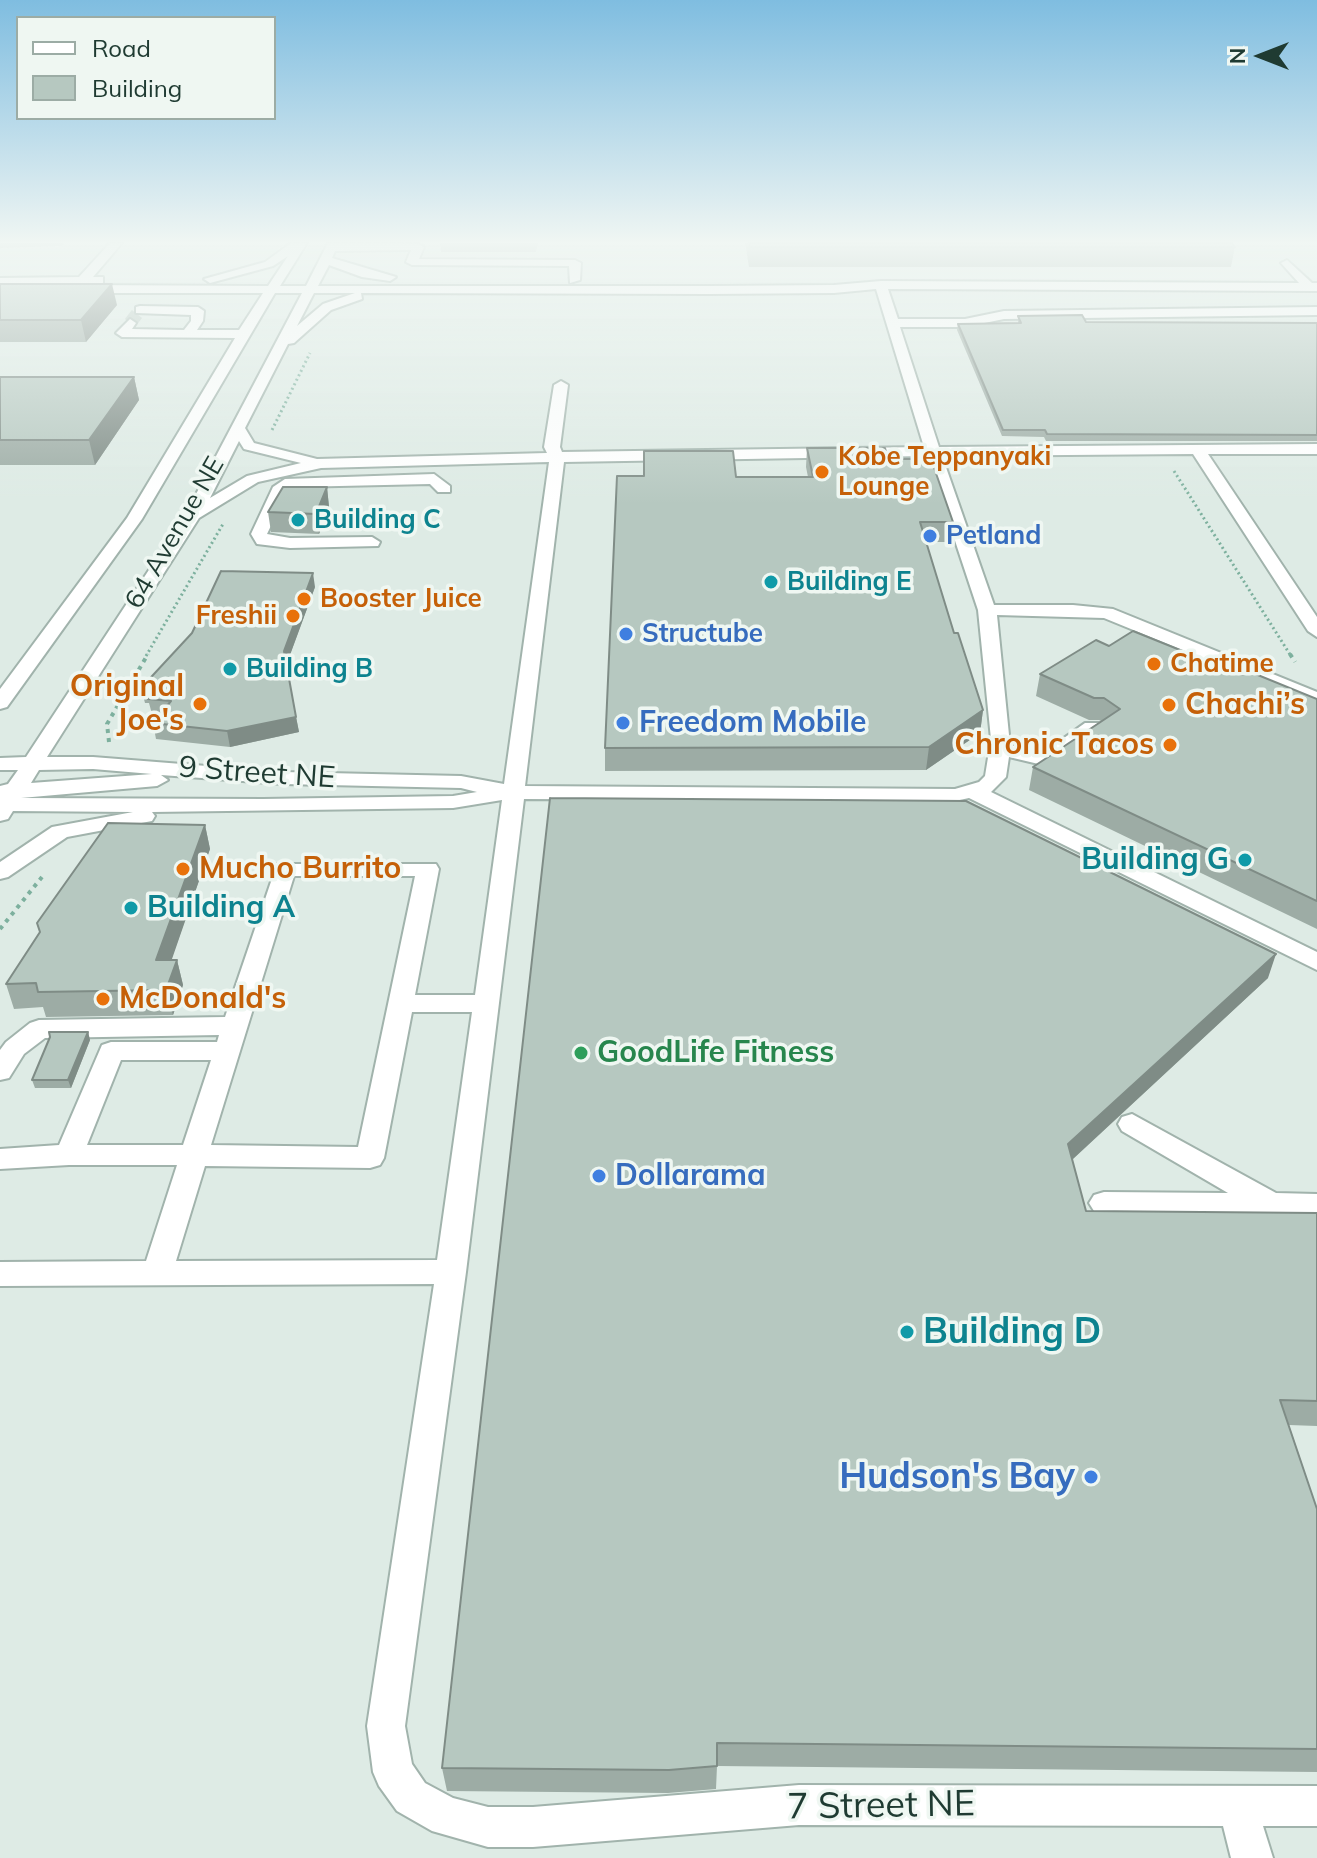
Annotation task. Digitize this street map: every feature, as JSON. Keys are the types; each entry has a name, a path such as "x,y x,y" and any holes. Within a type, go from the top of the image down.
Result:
{"street":[{"path":"125,330 122,333 187,334 201,330"},
{"path":"187,334 190,330"},
{"name":"64 Avenue NE","path":"0,703 134,519 237,330"},
{"name":"64 Avenue NE","path":"4,796 32,763 193,515 289,330"},
{"path":"278,350 301,330"},
{"path":"890,330 987,610 1001,749 995,777 987,787 974,792"},
{"name":"7 Street NE","path":"561,385 552,447 557,459 486,1004 386,1726 393,1772 411,1797 446,1817 488,1827 533,1827 799,1805 1317,1806"},
{"path":"237,427 249,446 321,463"},
{"path":"193,515 253,479 321,463 934,450 1317,449"},
{"path":"1198,450 1317,631"},
{"path":"372,542 263,540 259,534 281,487 302,480 434,479 444,489"},
{"path":"0,677 69,582 104,558"},
{"path":"987,610 1107,613 1317,699"},
{"path":"1001,749 1047,760 1092,727"},
{"name":"9 Street NE","path":"0,764 123,764 283,778 461,782 513,792"},
{"path":"4,796 135,780 283,778"},
{"name":"9 Street NE","path":"4,796 263,806 453,802 513,792 974,792"},
{"path":"974,792 1317,962"},
{"path":"0,872 60,832 143,816 263,806"},
{"path":"0,1159 69,1155 194,1155 370,1158 428,869 285,869 194,1155 157,1273"},
{"path":"401,1003 486,1004"},
{"path":"0,1071 15,1048 39,1029 231,1039"},
{"path":"69,1155 111,1051 231,1039"},
{"path":"1132,1124 1272,1205"},
{"path":"1104,1203 1317,1205"},
{"path":"0,1274 451,1272"},
{"path":"1237,1805 1252,1858"}],"path":[{"path":"267,442 313,348"},
{"path":"1160,450 1295,663 1272,681"},
{"path":"109,743 107,724 232,513"},
{"path":"0,929 43,876"}],"building":[{"path":"960,330 1317,330 1317,435 1047,434 1045,430 1003,430"},
{"path":"0,377 134,377 89,440 0,440"},
{"name":"Building E","path":"807,448 885,448 888,459 931,459 953,522 920,522 954,633 958,633 983,710 929,747 605,748 617,476 644,476 644,451 733,451 736,477 813,477"},
{"path":"283,487 327,487 316,514 268,512"},
{"name":"Building B","path":"221,571 313,573 284,651 296,717 227,731 153,723 171,701 148,699 157,688 141,688 192,633"},
{"name":"Building G","path":"1133,631 1242,675 1248,671 1317,699 1317,901 1033,767 1120,709 1104,698 1094,698 1040,674 1096,640 1109,646"},
{"name":"Building D","path":"550,798 966,801 1276,954 1068,1144 1086,1211 1317,1213 1317,1401 1280,1400 1317,1509 1317,1749 717,1743 717,1766 669,1770 442,1768"},
{"name":"Building A","path":"108,823 205,825 156,960 177,960 166,990 38,992 36,983 6,984 40,932 37,923"},
{"path":"49,1032 88,1032 68,1080 32,1080 50,1037"}],"place":[{"name":"Kobe Teppanyaki Lounge","path":"822,472"},
{"name":"Building C","path":"298,520"},
{"name":"Petland","path":"930,536"},
{"name":"Building E","path":"771,582"},
{"name":"Booster Juice","path":"304,599"},
{"name":"Freshii","path":"293,616"},
{"name":"Structube","path":"626,634"},
{"name":"Chatime","path":"1154,664"},
{"name":"Building B","path":"230,669"},
{"name":"Original Joe's","path":"200,704"},
{"name":"Chachi’s","path":"1169,705"},
{"name":"Freedom Mobile","path":"623,723"},
{"name":"Chronic Tacos","path":"1170,745"},
{"name":"Building G","path":"1245,860"},
{"name":"Mucho Burrito","path":"183,869"},
{"name":"Building A","path":"131,908"},
{"name":"McDonald's","path":"103,999"},
{"name":"GoodLife Fitness","path":"581,1053"},
{"name":"Dollarama","path":"599,1176"},
{"name":"Building D","path":"907,1332"},
{"name":"Hudson's Bay","path":"1091,1477"}]}
